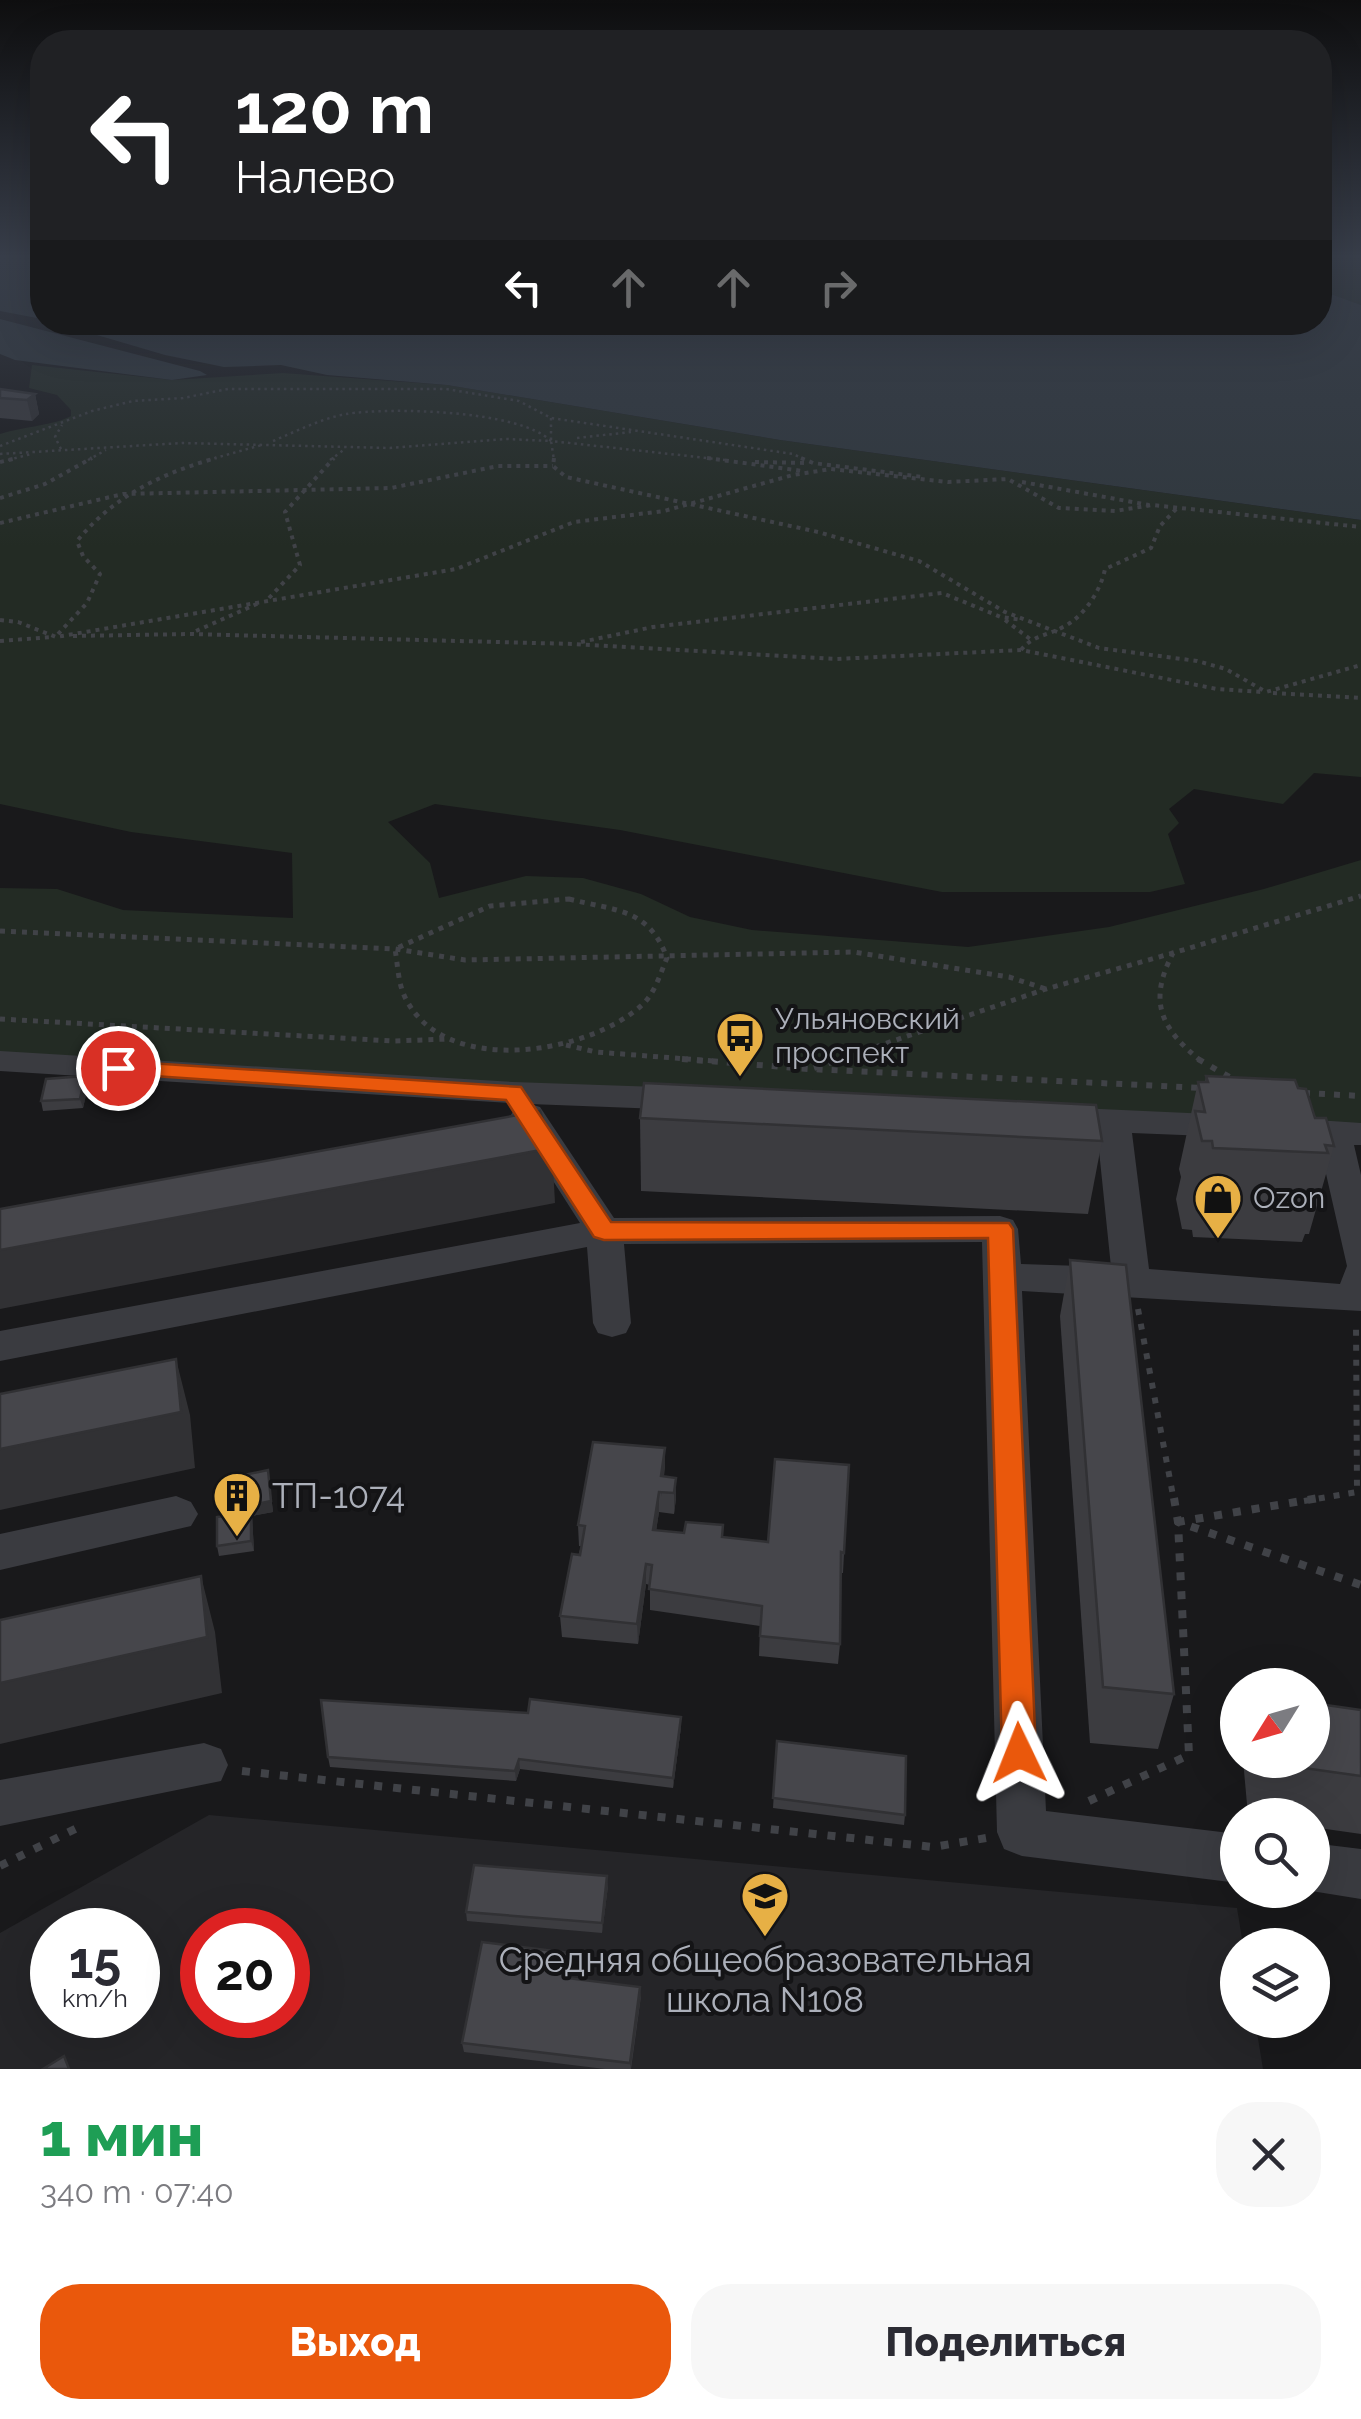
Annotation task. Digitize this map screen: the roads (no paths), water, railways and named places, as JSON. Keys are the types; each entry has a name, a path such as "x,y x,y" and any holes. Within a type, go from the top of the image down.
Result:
{"street":[{"path":"0,1061 513,1093 725,1101"},
{"path":"513,1093 604,1231 612,1322"},
{"path":"1014,1116 1348,1133 1361,1258"},
{"path":"1113,1120 1132,1281"},
{"path":"0,1346 604,1231 1000,1229 1022,1832 1220,1857"},
{"path":"1003,1278 1358,1287"},
{"path":"0,1552 176,1514"},
{"path":"0,1802 204,1765"},
{"path":"1330,1870 1361,1874"}],"place":[{"name":"Ульяновский проспект","path":"740,1078"},
{"name":"Ozon","path":"1218,1240"},
{"name":"ТП-1074","path":"237,1538"},
{"name":"Средняя общеобразовательная школа N108","path":"765,1938"}]}
